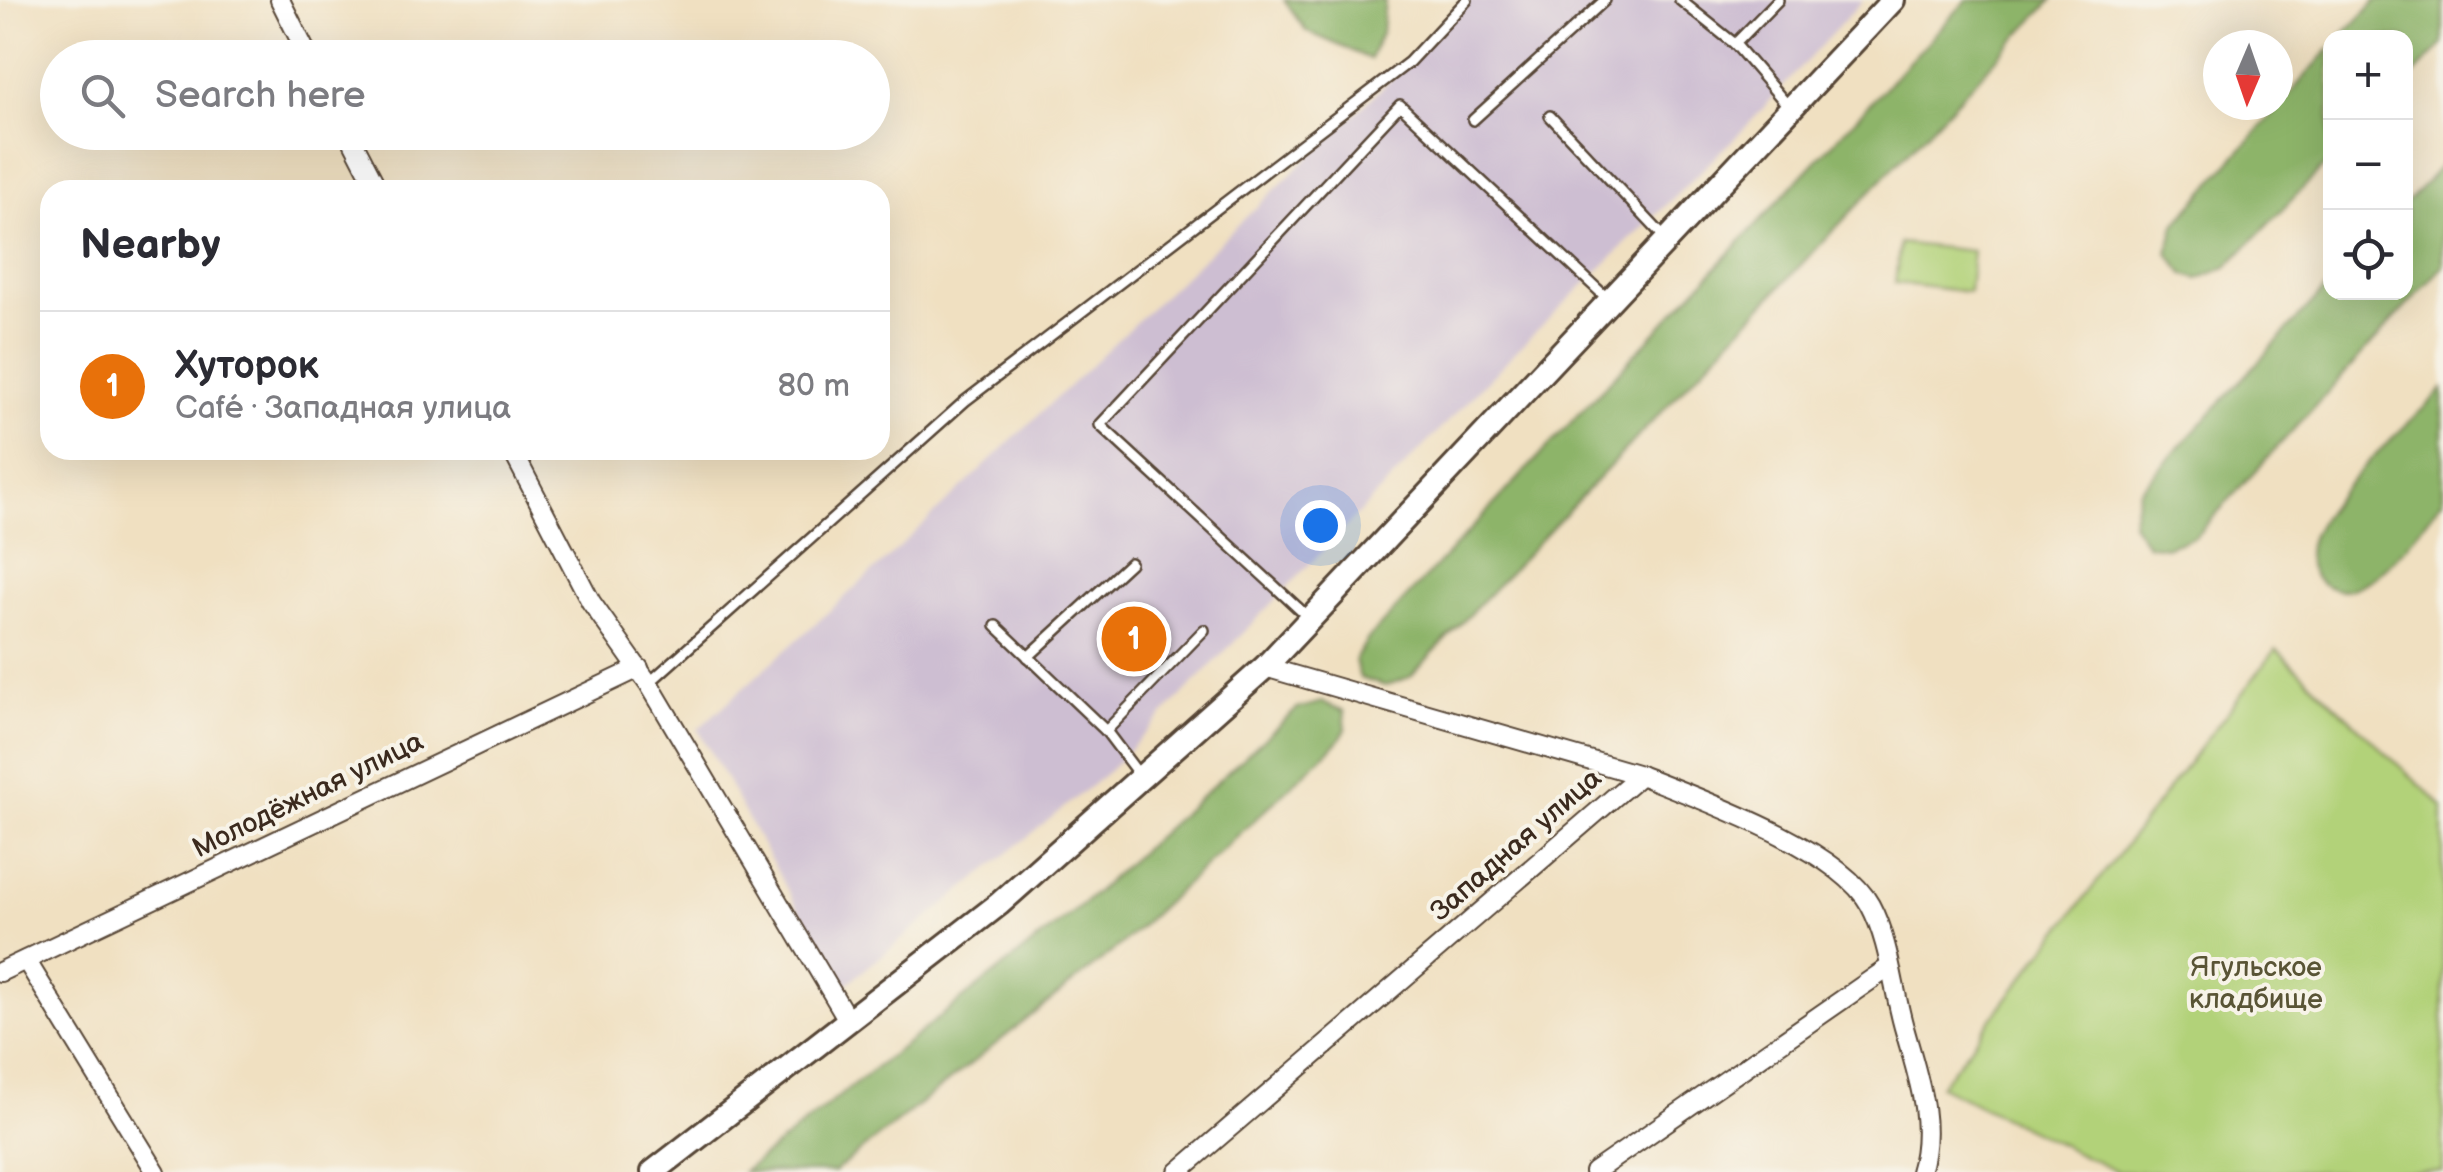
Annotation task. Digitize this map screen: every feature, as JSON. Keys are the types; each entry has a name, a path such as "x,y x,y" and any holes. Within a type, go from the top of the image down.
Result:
{"street":[{"path":"280,0 301,40"},
{"path":"654,1172 999,904 1266,667 1893,0"},
{"path":"357,150 373,180"},
{"path":"517,460 591,602 644,676 848,1020"},
{"name":"Западная улица","path":"1266,667 1640,775"},
{"name":"Молодёжная улица","path":"0,972 644,676"},
{"path":"1640,775 1749,820 1811,852 1848,879 1872,907 1924,1098 1928,1137 1920,1172"},
{"name":"Западная улица","path":"1178,1172 1640,775"},
{"path":"26,960 156,1172"},
{"path":"1594,1172 1888,968"}],"lane":[{"path":"644,676 965,401 1409,62 1468,0"},
{"path":"1473,120 1605,0"},
{"path":"1680,0 1736,44 1791,110"},
{"path":"1736,44 1778,0"},
{"path":"1310,620 1100,426 1386,119 1400,105 1611,302"},
{"path":"1550,116 1668,240"},
{"path":"1028,657 1130,563"},
{"path":"996,626 1106,731 1142,778"},
{"path":"1106,731 1204,630"}],"shaded area":[{"path":"1467,0 1863,0 1744,129 1525,342 1110,770 842,988 698,729 887,559 1409,62"}],"green space":[{"path":"1284,0 1385,0 1382,31 1370,59 1306,31"},
{"path":"1967,0 2052,0 1410,677 1385,686 1360,678 1355,660 1367,640"},
{"path":"2377,0 2443,0 2443,44 2413,76 2413,30 2348,30"},
{"path":"2323,56 2323,167 2227,267 2198,279 2185,275 2168,253 2175,225 2267,120 2293,120 2293,90"},
{"path":"2443,163 2443,266 2413,299 2413,210 2413,195"},
{"path":"1900,243 1973,251 1969,292 1895,283"},
{"path":"2323,292 2323,300 2412,300 2195,537 2164,547 2147,544 2132,523 2139,491"},
{"path":"2443,389 2443,500 2402,550 2368,581 2349,589 2332,588 2315,577 2308,562 2313,533 2355,476"},
{"name":"Ягульское кладбище","path":"2276,649 2443,807 2443,1172 2117,1172 1940,1086"},
{"path":"1322,702 1344,711 1346,729 1338,742 1118,947 834,1172 743,1172 1081,906 1297,709"}],"place":[{"name":"Хуторок","path":"1134,639"}]}
